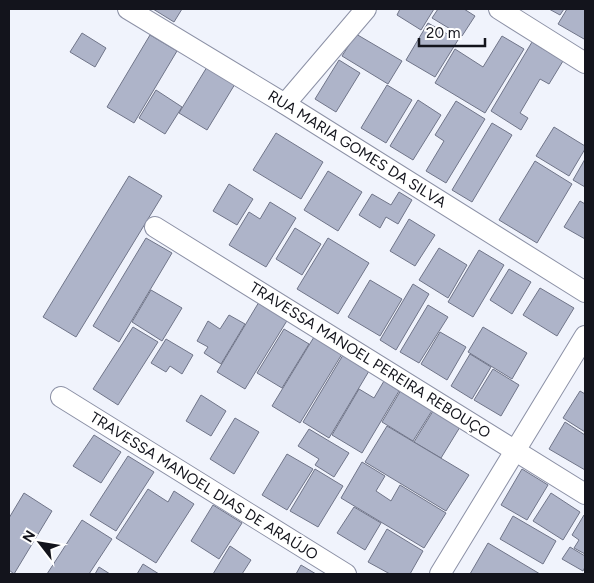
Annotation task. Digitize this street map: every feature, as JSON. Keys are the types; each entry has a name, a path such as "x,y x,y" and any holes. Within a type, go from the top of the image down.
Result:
{"street":[{"name":"RUA MARIA GOMES DA SILVA","path":"128,9 585,292"},
{"path":"284,104 366,9"},
{"path":"499,9 585,63"},
{"name":"TRAVESSA MANOEL PEREIRA REBOUÇO","path":"155,227 585,494"},
{"path":"440,574 585,336"},
{"name":"TRAVESSA MANOEL DIAS DE ARAÚJO","path":"62,397 346,574"}],"building":[{"path":"153,9 182,9 174,22"},
{"path":"400,9 434,9 421,30 397,15"},
{"path":"438,9 464,9 475,16 462,36 432,18"},
{"path":"549,9 564,9 560,15"},
{"path":"567,9 585,9 584,39 558,24"},
{"path":"428,23 458,40 435,77 406,60"},
{"path":"82,33 106,48 95,67 70,52"},
{"path":"356,34 402,61 388,84 342,56"},
{"path":"150,35 177,51 134,123 107,107"},
{"path":"502,36 524,49 485,113 435,83 455,49 483,67"},
{"path":"532,42 563,61 549,84 540,79 520,113 528,118 521,130 491,111"},
{"path":"339,60 360,73 336,112 315,99"},
{"path":"207,67 235,84 207,130 179,113"},
{"path":"387,85 412,100 386,143 361,128"},
{"path":"156,90 182,107 165,134 139,118"},
{"path":"418,100 441,115 413,160 390,146"},
{"path":"456,101 485,119 446,183 426,171 444,141 435,135"},
{"path":"492,123 512,135 472,202 452,190"},
{"path":"554,127 585,146 569,176 536,156"},
{"path":"276,133 323,162 301,199 253,170"},
{"path":"585,159 585,187 573,180"},
{"path":"535,161 572,184 537,243 499,220"},
{"path":"328,171 362,192 338,231 304,210"},
{"path":"129,176 162,196 76,337 43,317"},
{"path":"229,184 253,199 237,225 213,211"},
{"path":"399,192 412,200 398,224 386,217 380,228 359,215 372,194 391,205"},
{"path":"580,201 585,204 585,239 564,227"},
{"path":"270,202 296,218 266,267 229,245 249,212 260,219"},
{"path":"409,219 435,235 415,266 390,251"},
{"path":"295,228 321,244 302,275 276,259"},
{"path":"146,238 172,253 119,342 93,326"},
{"path":"328,238 369,263 338,314 297,289"},
{"path":"439,248 467,265 448,298 419,280"},
{"path":"479,250 504,265 473,317 448,302"},
{"path":"509,269 531,282 512,314 490,300"},
{"path":"370,280 402,299 380,336 348,317"},
{"path":"413,284 429,294 396,350 380,340"},
{"path":"540,288 574,308 557,336 523,315"},
{"path":"151,290 182,308 162,341 132,322"},
{"path":"259,302 288,319 245,389 217,372"},
{"path":"428,305 448,317 419,363 400,352"},
{"path":"229,315 245,324 221,364 204,353 208,347 197,341 208,321 220,329"},
{"path":"133,327 158,342 118,405 93,389"},
{"path":"483,327 527,353 512,379 468,352"},
{"path":"284,329 309,344 282,388 257,373"},
{"path":"440,332 466,347 447,380 421,364"},
{"path":"314,337 342,354 300,423 272,406"},
{"path":"166,339 193,355 182,374 170,366 166,372 151,363"},
{"path":"470,354 491,367 472,399 451,386"},
{"path":"343,355 369,371 329,438 303,422"},
{"path":"493,369 519,385 501,416 474,400"},
{"path":"384,381 399,391 362,453 332,435 359,389 374,398"},
{"path":"401,390 433,409 413,441 382,422"},
{"path":"580,391 585,394 585,432 563,418"},
{"path":"201,395 226,411 211,436 186,421"},
{"path":"433,411 460,427 441,458 414,442"},
{"path":"235,418 259,432 234,474 210,459"},
{"path":"565,422 585,435 585,470 549,449"},
{"path":"387,426 469,475 446,511 365,462"},
{"path":"309,429 349,453 334,477 315,465 319,459 298,446"},
{"path":"94,435 121,452 101,483 73,466"},
{"path":"287,454 313,469 287,510 262,495"},
{"path":"128,456 154,472 116,531 90,515"},
{"path":"362,462 385,476 376,491 391,501 400,485 446,513 424,548 341,498"},
{"path":"315,469 343,486 318,527 290,511"},
{"path":"522,469 548,485 527,520 501,505"},
{"path":"148,489 168,502 174,491 194,504 156,563 116,538"},
{"path":"24,493 52,511 14,574 9,570 9,518"},
{"path":"551,493 580,512 563,540 533,521"},
{"path":"213,505 242,523 219,559 191,541"},
{"path":"354,507 381,523 365,550 337,533"},
{"path":"584,515 585,554 574,548 579,540 572,535"},
{"path":"513,516 556,541 543,564 500,539"},
{"path":"82,520 112,539 89,574 47,574"},
{"path":"387,529 423,551 410,574 390,574 368,562"},
{"path":"488,543 540,574 470,574"},
{"path":"230,546 251,560 242,574 213,574"},
{"path":"570,547 585,556 583,571 562,559"},
{"path":"143,564 159,574 137,574"},
{"path":"301,565 316,574 296,574"},
{"path":"99,567 110,574 95,574"}]}
